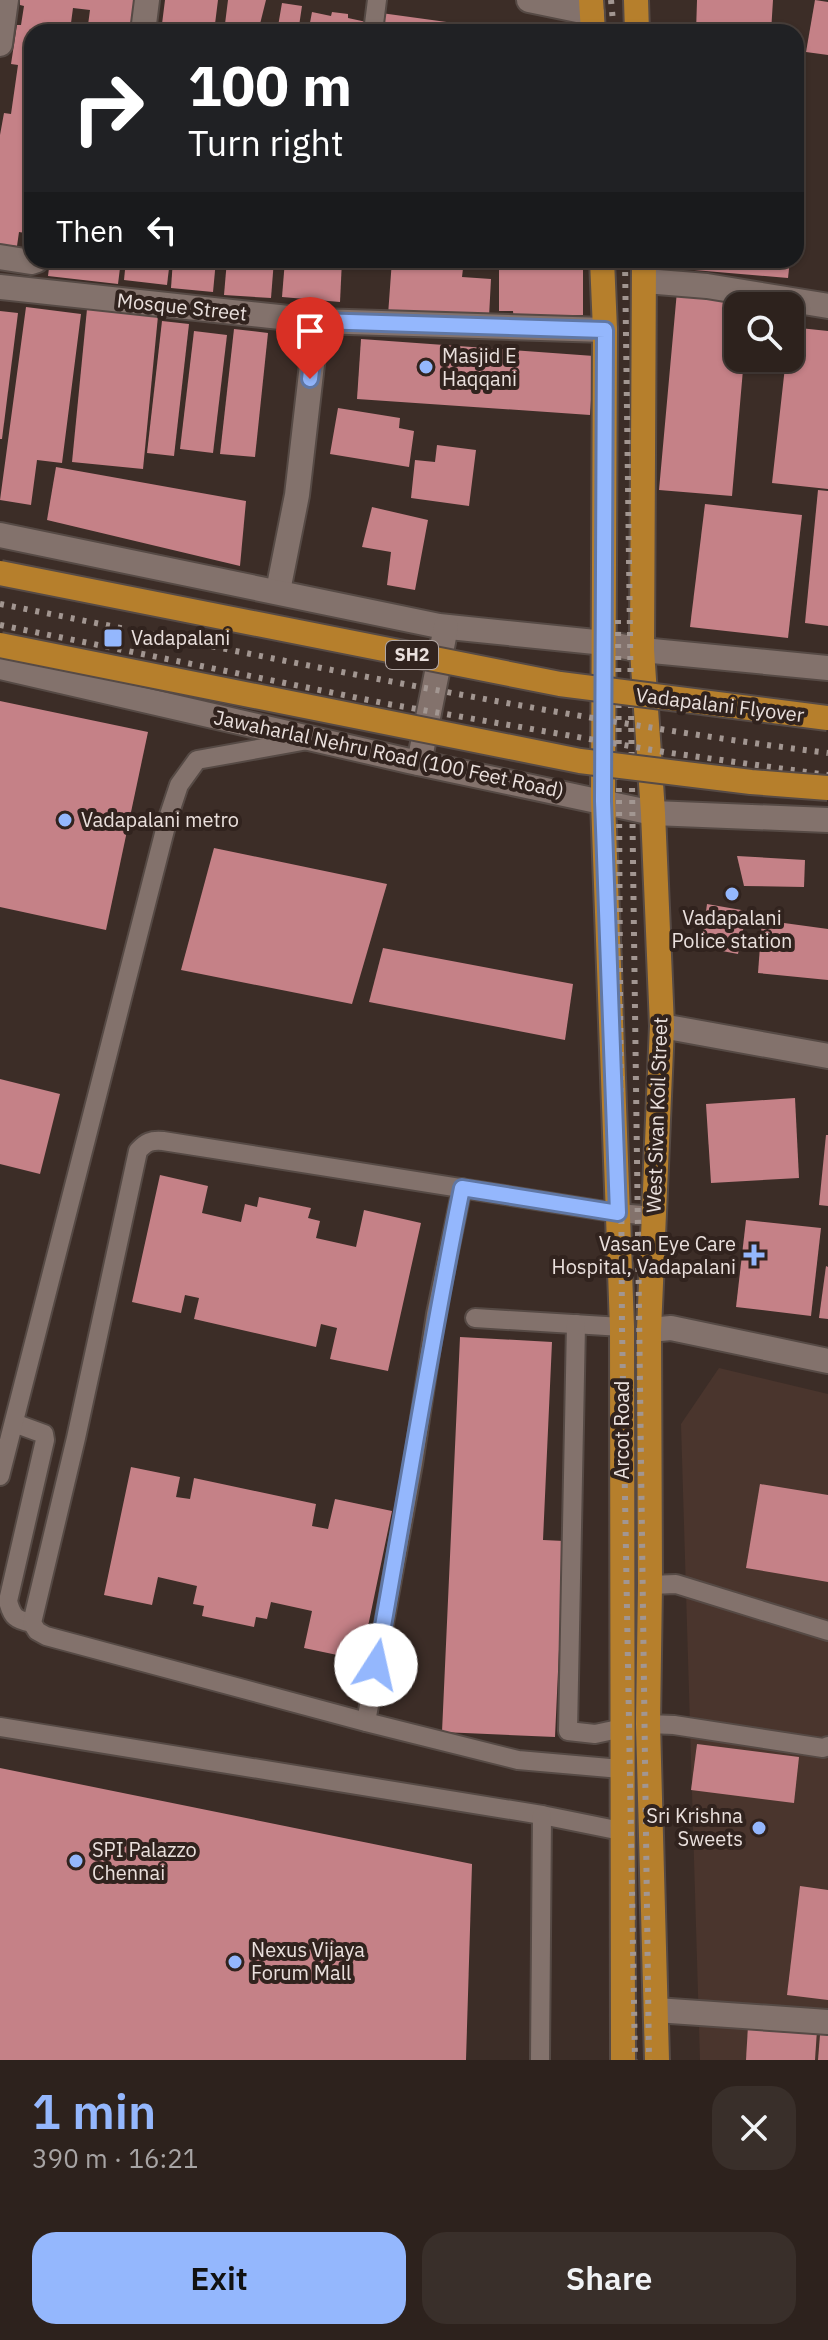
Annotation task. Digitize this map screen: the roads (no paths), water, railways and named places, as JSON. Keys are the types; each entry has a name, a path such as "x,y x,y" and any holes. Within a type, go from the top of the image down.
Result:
{"main road":[{"path":"636,0 637,24"},
{"name":"Arcot Road","path":"602,268 605,330 603,801 622,1327 623,2060"},
{"name":"West Sivan Koil Street","path":"644,270 642,650 662,1026 649,1330"},
{"name":"Vadapalani Flyover","path":"0,573 560,684 828,718"},
{"path":"0,645 580,761 828,788"},
{"name":"Arcot Road","path":"649,1330 648,1724 657,2060"},
{"path":"622,1468 649,1468"},
{"path":"621,1797 650,1797"}],"street":[{"path":"0,44 6,0"},
{"path":"144,24 147,0"},
{"path":"529,0 592,15"},
{"path":"0,257 24,261"},
{"path":"644,270 707,286 828,306"},
{"name":"Mosque Street","path":"0,287 317,321 605,330"},
{"path":"278,591 297,495 317,321"},
{"path":"0,535 446,627 605,643 642,650 828,663"},
{"path":"419,763 446,627"},
{"name":"Jawaharlal Nehru Road (100 Feet Road)","path":"0,667 653,813 828,820"},
{"path":"662,1026 828,1056"},
{"path":"649,1330 671,1328 828,1361"},
{"path":"656,2010 828,2022"}],"lane":[{"path":"374,24 377,0"},
{"path":"0,1476 164,833 179,785 197,760 312,739"},
{"path":"621,1769 518,1760 46,1636 37,1631 32,1623 138,1151 152,1140 618,1213 654,1216"},
{"path":"366,1722 413,1464 436,1314 462,1188"},
{"path":"475,1318 622,1327"},
{"path":"576,1324 568,1731 595,1734 623,1728"},
{"path":"14,1423 44,1434 45,1440 8,1601 11,1614 17,1620 32,1623"},
{"path":"650,1585 676,1584 828,1631"},
{"path":"648,1724 674,1725 823,1748 828,1746"},
{"path":"0,1727 542,1815 621,1831"},
{"path":"540,2060 542,1815"}],"railway":[{"path":"611,0 613,24"},
{"path":"625,268 649,2060"},
{"path":"0,604 516,705 828,753"},
{"path":"618,620 622,1327 635,2060"},
{"path":"0,625 388,704 664,752 828,775"}],"place":[{"name":"Masjid E Haqqani","path":"426,367"},
{"name":"Vadapalani","path":"113,638"},
{"name":"Vadapalani metro","path":"65,820"},
{"name":"Vadapalani Police station","path":"732,894"},
{"name":"Vasan Eye Care Hospital, Vadapalani","path":"754,1255"},
{"name":"Sri Krishna Sweets","path":"759,1828"},
{"name":"SPI Palazzo Chennai","path":"76,1861"},
{"name":"Nexus Vijaya Forum Mall","path":"235,1962"}]}
